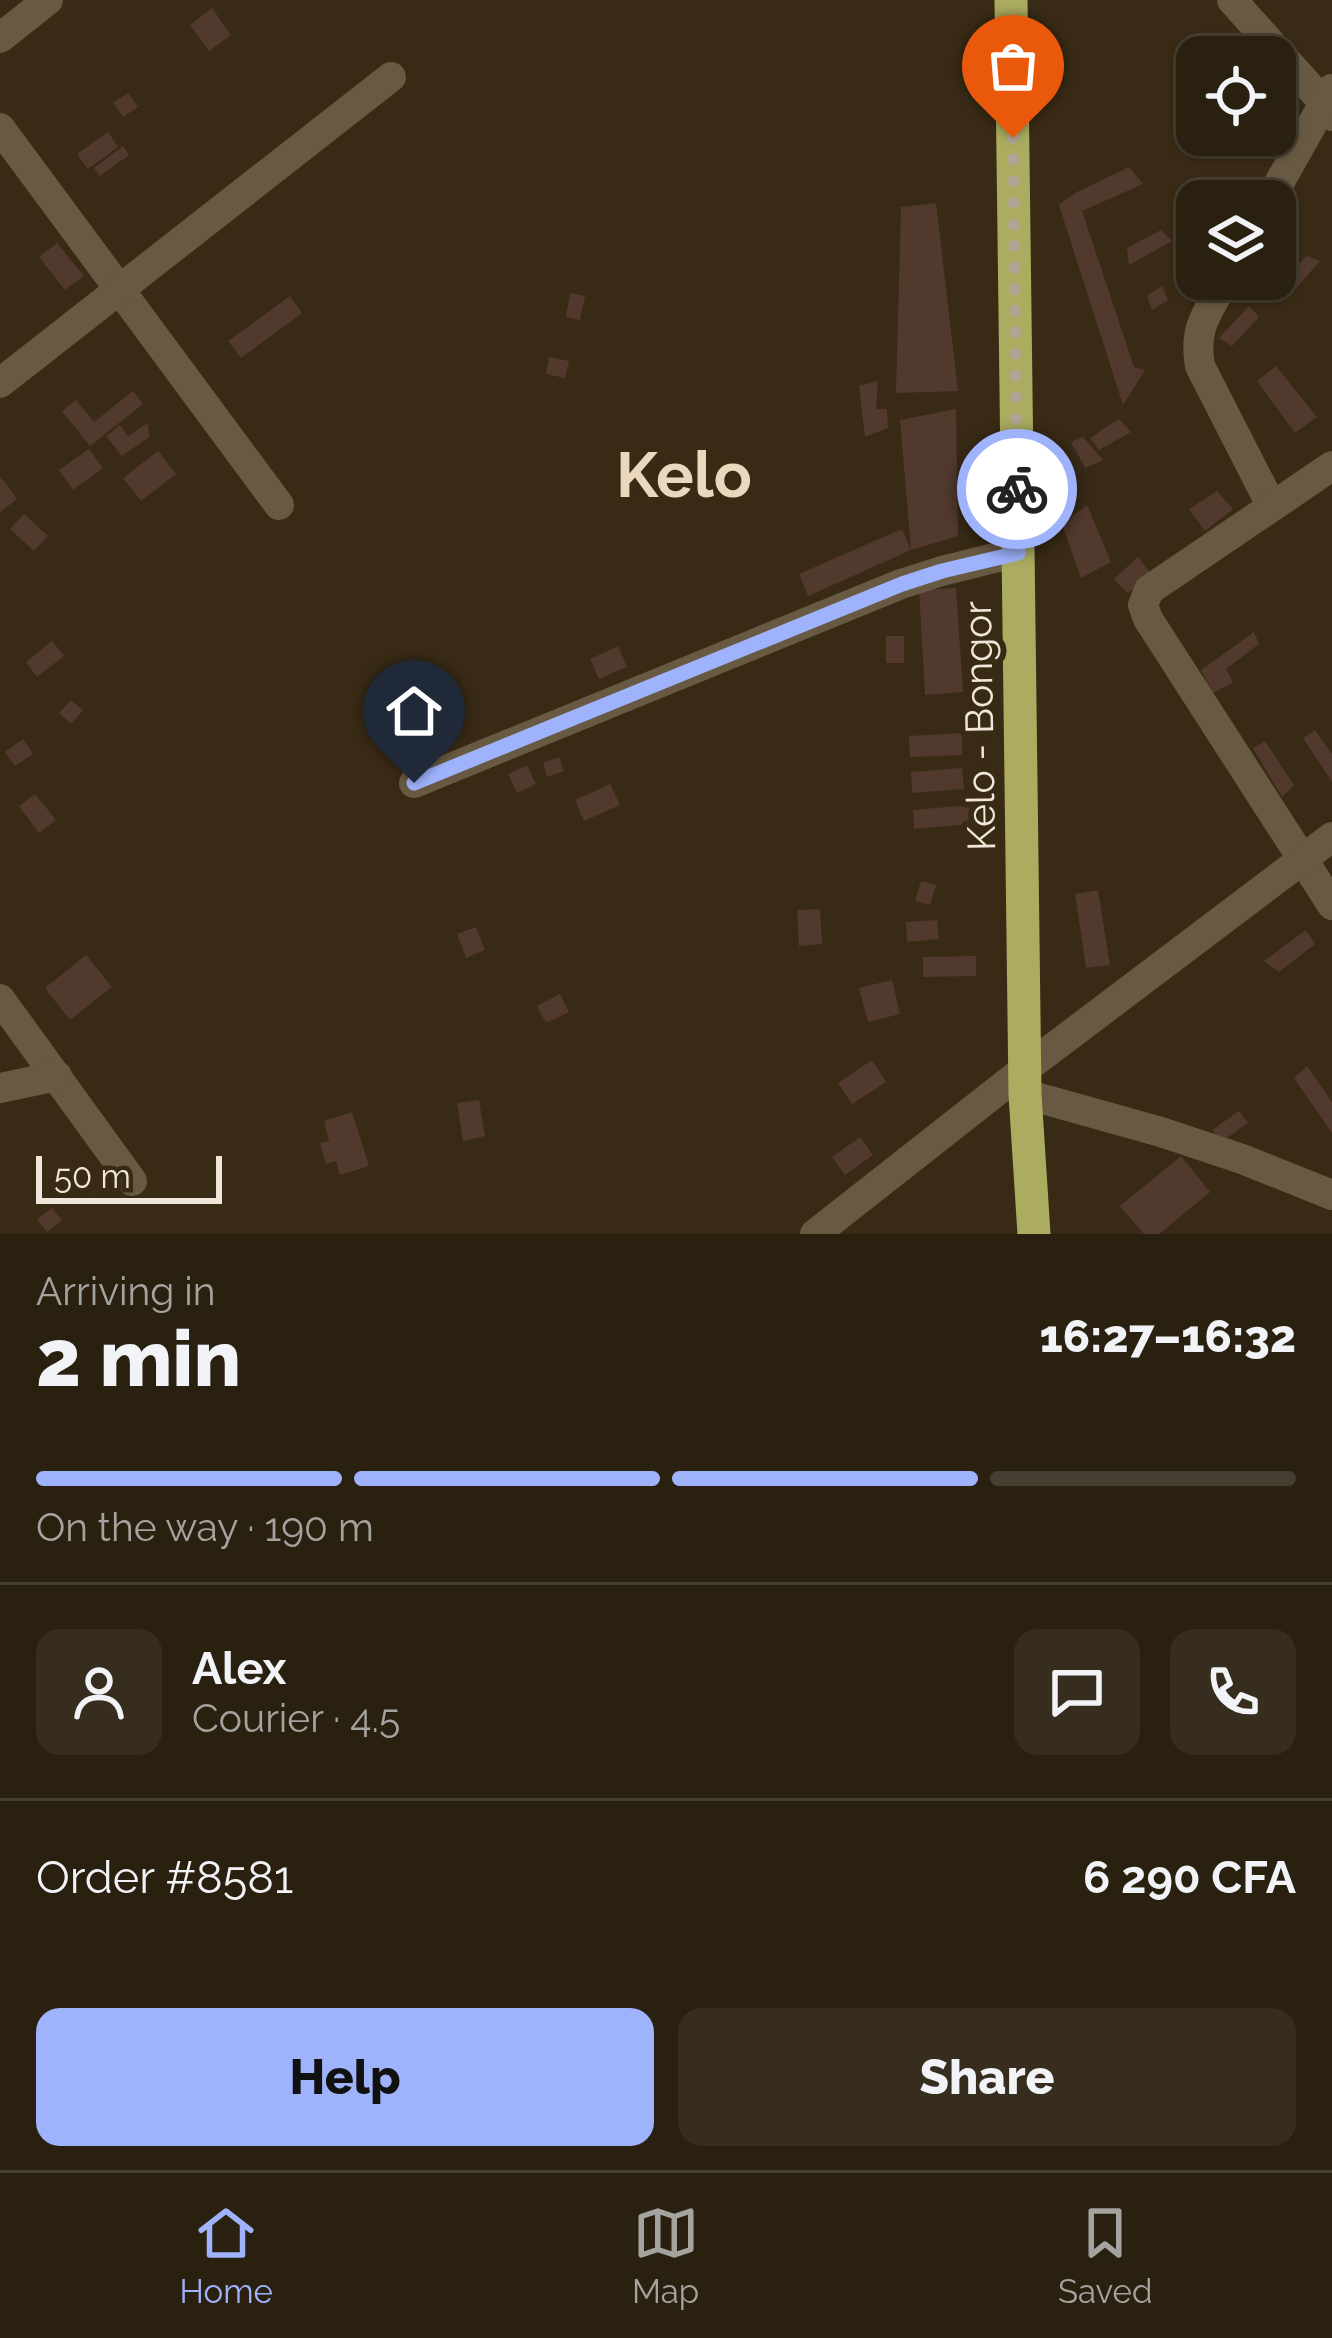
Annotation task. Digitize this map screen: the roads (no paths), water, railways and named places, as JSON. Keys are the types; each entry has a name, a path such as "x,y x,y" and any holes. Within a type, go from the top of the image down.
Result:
{"highway":[{"name":"Kelo - Bongor","path":"1011,0 1025,1081 1034,1234"}],"street":[{"path":"0,38 48,0"},
{"path":"1232,0 1329,102 1282,180"},
{"path":"0,383 392,77"},
{"path":"0,128 279,505"},
{"path":"1214,300 1196,344 1200,366 1271,505"},
{"path":"1332,466 1149,590 1143,605 1332,904"},
{"path":"414,783 902,584 1018,553"},
{"path":"815,1234 1025,1081 1332,837"},
{"path":"0,999 132,1181"},
{"path":"0,1088 57,1076"},
{"path":"1025,1081 1332,1195"}],"district":[{"name":"Kelo","path":"684,475"}]}
